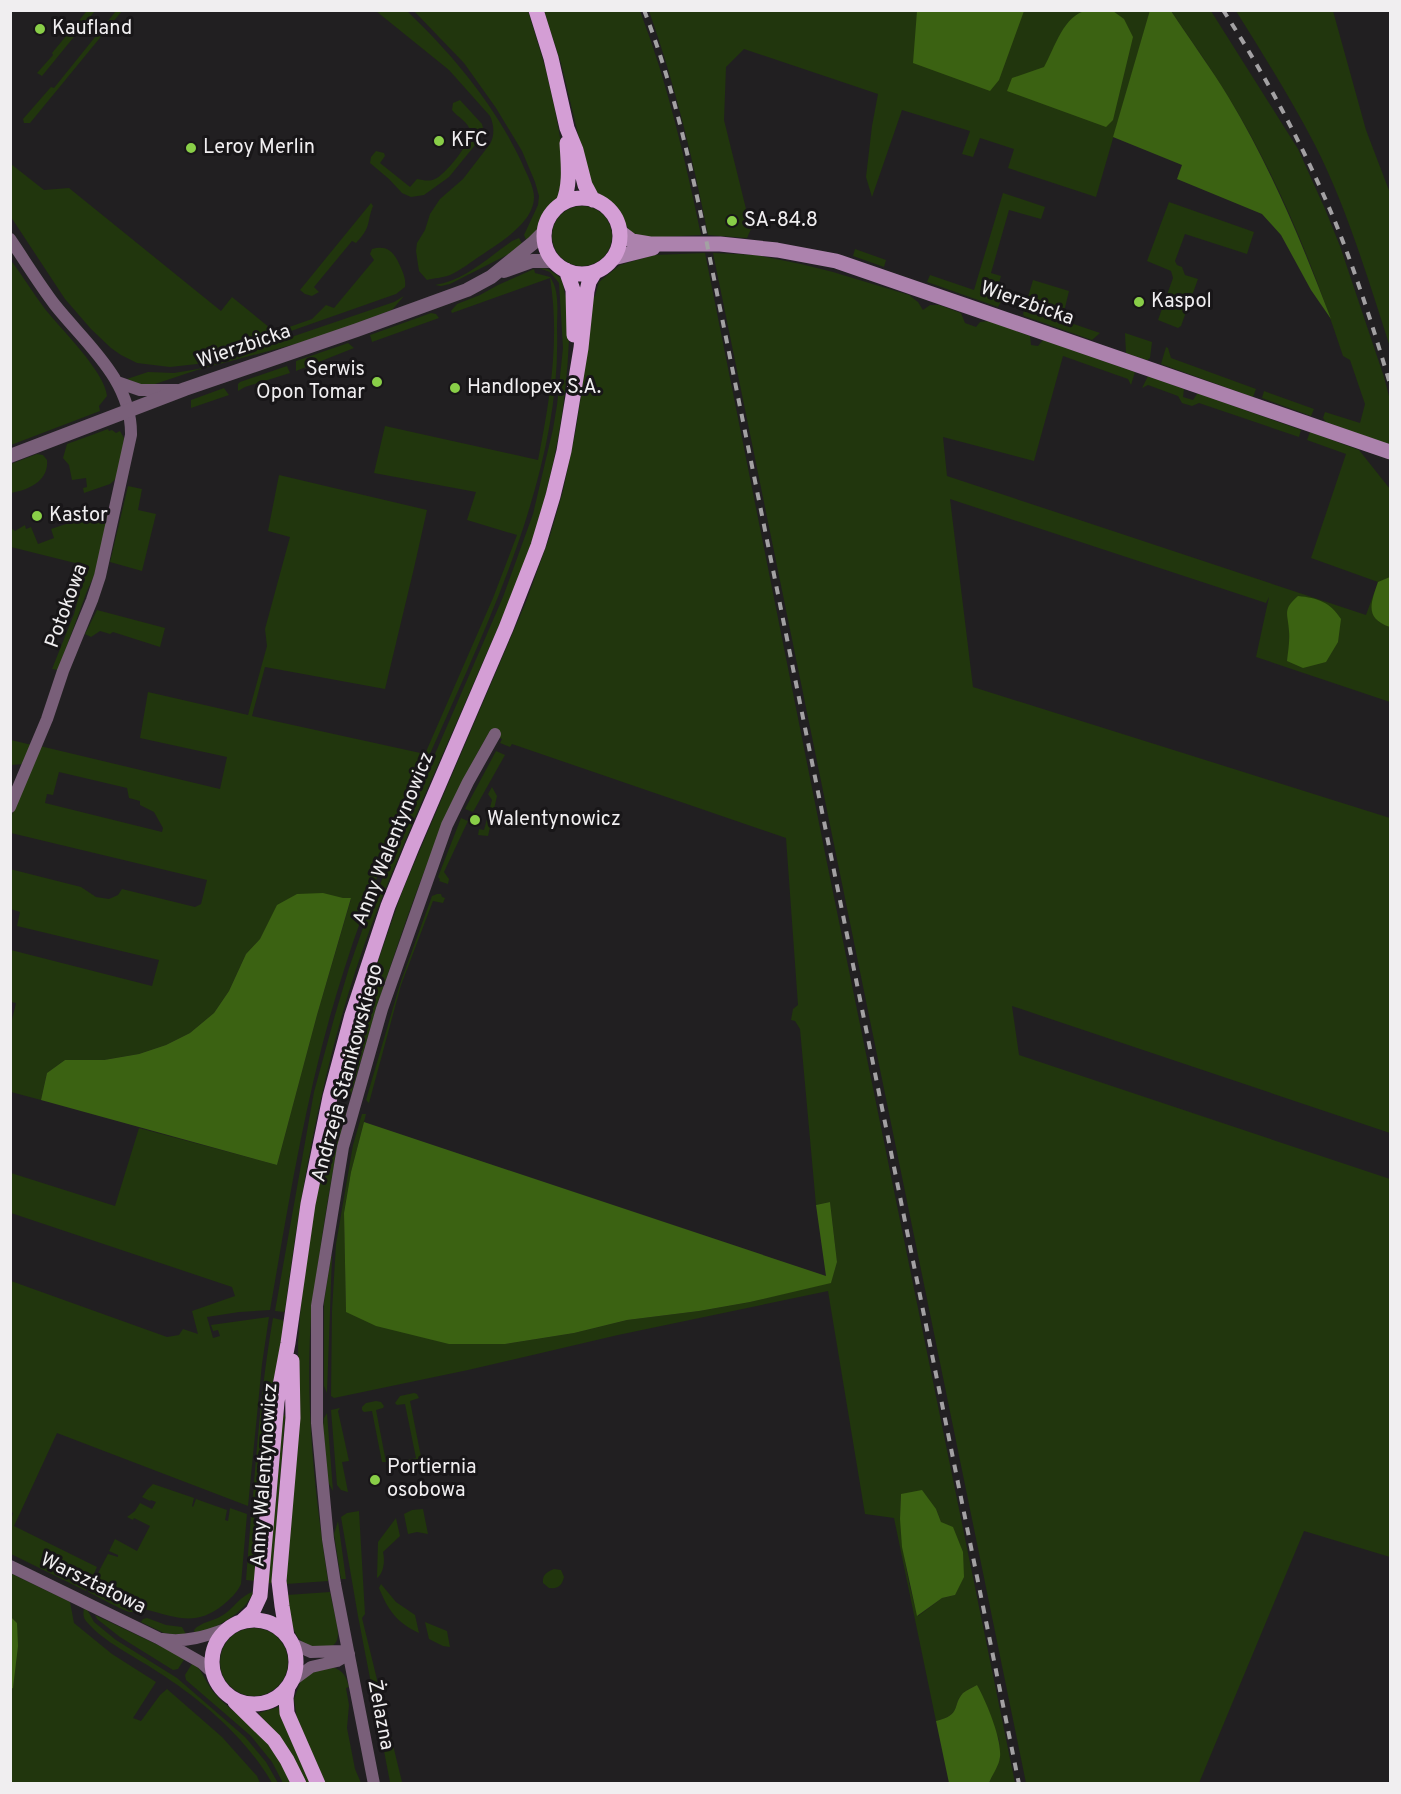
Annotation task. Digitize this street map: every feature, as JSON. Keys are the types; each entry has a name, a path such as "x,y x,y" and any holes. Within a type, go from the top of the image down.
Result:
{"main road":[{"path":"536,10 551,58 567,128 574,144 585,185 593,200"},
{"path":"563,204 568,182 567,128"},
{"path":"576,199 593,200 605,206 618,224 619,246 613,258 596,272 578,274 560,266 546,249 545,231 549,217 563,204 576,199"},
{"name":"Wierzbicka","path":"620,232 632,241 664,245 707,244 752,247 836,261 1390,452"},
{"name":"Wierzbicka","path":"613,258 664,245"},
{"name":"Anny Walentynowicz","path":"560,266 572,284 573,389"},
{"name":"Anny Walentynowicz","path":"235,1625 253,1611 260,1596 275,1416 315,1163 330,1097 371,953 399,879 530,570 556,484 581,348 587,291 589,282 596,272"},
{"name":"Anny Walentynowicz","path":"290,1640 279,1581 293,1418 292,1316"},
{"path":"299,1784 274,1740 219,1685 214,1674 212,1657 215,1646 220,1636 235,1625 252,1620 269,1622 279,1628 290,1640 296,1663 286,1702 287,1713 318,1784"},
{"path":"231,1697 251,1704 265,1703 278,1697 290,1684"}],"street":[{"name":"Wierzbicka","path":"491,277 545,231"},
{"path":"10,240 69,323 104,360 117,382 129,411"},
{"name":"Wierzbicka","path":"10,456 184,390 467,290 491,277 532,261 560,266"},
{"path":"117,382 140,390 184,390"},
{"name":"Potokowa","path":"10,807 47,719 100,576 131,435 132,421 129,411"},
{"name":"Andrzeja Stanikowskiego","path":"349,1654 331,1561 319,1454 316,1341 316,1306 319,1287 343,1147 382,1009 447,825 495,734"},
{"name":"Warsztatowa","path":"10,1566 158,1638 202,1663 214,1674"},
{"name":"Warsztatowa","path":"158,1638 192,1639 235,1625"},
{"path":"290,1640 306,1650 317,1653 341,1651 349,1654"},
{"path":"290,1684 311,1667 337,1661 349,1654"},
{"name":"Żelazna","path":"349,1654 374,1784"}],"green space":[{"path":"1088,10 1113,11 1124,19 1133,37 1113,120 1106,127 1007,91 1012,78 1044,67 1061,33 1072,18"},
{"path":"1150,10 1171,11 1229,98 1259,151 1285,206 1331,319 1311,290 1281,235 1262,214 1177,179 1182,165 1113,137"},
{"path":"95,11 42,76 37,73 86,12"},
{"path":"116,11 122,11 30,123 24,123 23,119 51,87 54,88"},
{"path":"376,11 407,11 441,45 472,82 499,121 533,188 532,206 522,224 458,271 444,277 427,280 419,271 417,243 425,230 430,214 440,199 463,179 492,141 492,123 490,116 449,70"},
{"path":"414,11 528,11 546,70 555,110 561,143 563,179 557,200 550,205 537,231 527,242 524,235 538,205 539,196 522,151 496,108 464,63"},
{"path":"544,11 640,11 667,94 701,235 643,238 637,236 629,229 613,204 594,191 590,184 561,63"},
{"path":"649,11 1150,11 1096,197 1008,168 1014,149 980,138 973,157 962,154 970,131 902,110 872,197 866,177 878,94 744,49 726,67 724,120 751,229 747,238 708,235 683,122"},
{"path":"917,11 1024,11 999,80 990,91 913,63"},
{"path":"1171,11 1211,11 1298,149 1340,246 1384,377 1390,400 1390,445 1326,422 1323,418 1325,412 1360,423 1365,404 1350,360 1343,356 1294,224 1247,128"},
{"path":"1236,11 1333,11 1366,130 1390,193 1390,347 1356,244 1327,169 1267,60"},
{"path":"460,100 482,124 480,139 449,177 424,195 411,197 402,193 370,163 376,151 384,153 385,156 380,163 410,187 417,179 435,179 457,158 467,143 470,131 452,110 453,103"},
{"path":"11,164 44,190 69,188 221,311 232,297 275,332 312,319 326,305 334,308 374,260 370,254 372,249 383,248 391,251 404,275 405,287 396,294 197,364 170,367 137,363 111,348 65,299 11,217"},
{"path":"1003,193 1045,207 1041,219 1009,210 991,273 1001,276 995,297 1002,300 998,307 927,282 930,275 974,290"},
{"path":"1169,202 1254,232 1247,254 1185,234 1175,261 1182,267 1185,275 1198,279 1181,326 1178,328 1158,320 1173,278 1171,271 1147,261"},
{"path":"371,203 373,206 364,233 356,243 352,241 314,287 319,292 312,296 305,294 300,290"},
{"path":"576,206 588,206 599,211 607,219 612,236 610,248 599,261 588,266 576,266 565,261 557,253 552,242 552,230 557,219 565,211"},
{"path":"519,238 523,245 507,255 450,284 435,285 466,274"},
{"path":"855,249 886,260 884,267 853,256"},
{"path":"705,253 1015,1783 989,1783 1000,1758 999,1740 977,1685 963,1693 950,1716 936,1721 894,1518 865,1514 828,1291 618,1335 468,1370 334,1398 331,1396 336,1244 353,1145 362,1114 366,1114 351,1172 344,1213 346,1311 505,1344 574,1333 627,1320 750,1302 831,1282 837,1262 830,1202 816,1205 800,1029 795,1021 791,1020 793,1009 798,1005 786,838 512,744 510,747 500,743 502,739 490,731 455,798 426,867 385,982 351,1095 343,1094 340,1085 358,1019 402,892 526,602 550,536 563,491 576,429 591,297 595,296 599,282 620,265 654,255","holes":["901,1494 936,1509 941,1522 955,1595 942,1598 918,1616 904,1556"]},
{"path":"713,253 756,255 833,272 909,295 918,302 923,310 930,305 939,305 961,313 965,323 976,327 980,322 989,321 1030,336 1031,345 1038,346 1043,340 1135,372 1131,385 1128,379 1063,356 1034,461 943,437 947,476 1366,615 1378,582 1311,558 1346,454 1307,440 1310,432 1359,450 1390,489 1390,702 1256,657 1269,597 1266,603 950,499 973,687 1390,818 1390,1133 1012,1006 1019,1055 1390,1179 1390,1557 1304,1531 1199,1783 1026,1783"},
{"path":"10,259 45,309 91,363 99,375 107,396 99,406 100,411 11,445"},
{"path":"539,268 548,269 562,279 565,295 569,296 565,389 549,482 521,573 399,856 356,968 318,1113 299,1211 285,1310 284,1312 275,1311 314,1092 349,968 396,844 503,597 533,514 553,429 563,348 559,283 550,272"},
{"path":"534,269 535,273 550,277 557,295 556,373 551,417 542,462 516,549 500,591 385,857 344,970 310,1096 270,1310 207,1317 213,1338 220,1336 218,1330 213,1331 211,1325 269,1317 248,1506 57,1433 14,1526 97,1567 86,1591 11,1554 13,1513 10,1511 11,1281 167,1337 179,1335 183,1329 198,1334 192,1311 235,1296 232,1287 11,1213 11,1173 115,1206 139,1128 277,1165 351,899 278,905 260,939 246,954 229,991 214,1013 190,1033 166,1045 139,1054 104,1060 65,1060 47,1073 41,1100 11,1092 11,1024 16,1003 11,1002 11,950 152,986 159,960 17,926 20,912 11,909 10,869 81,887 96,897 109,899 118,895 122,889 195,907 201,904 207,880 11,833 11,817 40,746 220,789 227,757 140,738 148,692 248,715 267,646 265,629 290,537 268,531 279,475 427,510 385,689 265,667 252,716 425,754 493,598 517,535 467,520 476,492 374,473 385,426 538,460 550,392 554,347 550,278 452,313 451,311 457,304","holes":["59,772 127,788 129,798 140,801 140,805 154,812 163,828 162,832 45,803 47,794 53,795"]},
{"path":"1033,280 1069,291 1062,320 1100,333 1092,340 1024,316"},
{"path":"404,296 392,310 314,339 197,370 152,385 146,386 127,379 148,372 174,373 198,369 394,302"},
{"path":"431,313 436,314 439,318 372,342 370,335"},
{"path":"1125,333 1152,342 1150,358 1147,360 1126,353"},
{"path":"348,343 354,348 296,371 296,361"},
{"path":"1166,347 1171,358 1256,389 1253,397 1161,364"},
{"path":"287,366 290,373 238,391 240,382"},
{"path":"1148,376 1184,389 1183,397 1193,400 1197,394 1200,394 1301,430 1299,437 1199,403 1192,406 1182,403 1178,396 1148,385 1142,388"},
{"path":"224,388 229,395 191,408 191,400"},
{"path":"1264,391 1314,409 1311,416 1262,398"},
{"path":"108,429 116,433 120,431 124,438 119,476 110,484 84,493 83,488 87,487 86,478 72,480 69,465 63,458 67,444"},
{"path":"37,454 43,455 47,460 45,474 31,487 11,493 11,464"},
{"path":"128,486 142,489 138,510 156,514 142,571 110,562"},
{"path":"103,512 108,516 97,569 58,670 52,669 74,614 87,566 11,547 11,528 15,531 25,525 26,529 31,527 38,544 54,538 51,529 78,520 78,516"},
{"path":"1390,577 1390,627 1376,619 1372,603 1378,582"},
{"path":"1298,596 1323,602 1341,619 1338,642 1326,662 1303,668 1287,661 1289,638 1287,612"},
{"path":"97,610 165,628 160,647 113,632 110,634 100,631 91,637 85,634"},
{"path":"11,740 32,745 24,764 11,765"},
{"path":"496,751 505,755 473,812 465,809"},
{"path":"492,787 497,796 488,836 478,835 479,829 484,830 492,800 488,794"},
{"path":"461,818 468,821 444,872 449,879 448,884 439,881 438,877"},
{"path":"323,893 351,898 277,1165 41,1100 47,1073 65,1060 104,1060 139,1054 166,1045 190,1033 214,1013 229,991 246,954 260,939 277,905 297,894"},
{"path":"437,894 445,898 443,903 433,901 401,985 369,1103 366,1100 400,984 432,896"},
{"path":"342,1106 347,1108 327,1206 312,1305 310,1340 312,1443 318,1512 328,1581 286,1584 299,1419 298,1342 302,1292 314,1211 329,1134 335,1112"},
{"path":"364,1122 826,1276 816,1205 830,1202 837,1262 831,1283 750,1302 627,1320 574,1333 505,1344 449,1344 376,1326 346,1312 344,1213 351,1172"},
{"path":"331,1256 327,1393 324,1386 324,1303"},
{"path":"273,1318 282,1320 284,1327 270,1399 261,1507 252,1508 263,1389"},
{"path":"414,1393 419,1398 410,1401 422,1462 408,1465 408,1460 416,1458 405,1404 395,1403 400,1396"},
{"path":"381,1402 384,1406 376,1410 386,1462 382,1462 372,1411 362,1410 366,1403"},
{"path":"340,1408 338,1411 349,1461 342,1462 348,1492 341,1490 337,1485 331,1410"},
{"path":"327,1413 333,1491 328,1482 323,1426"},
{"path":"283,1415 285,1418 272,1583 268,1583"},
{"path":"153,1484 194,1498 193,1507 196,1499 227,1510 225,1520 228,1521 230,1508 247,1514 241,1584 226,1603 214,1612 187,1618 146,1610 130,1612 88,1592 108,1554 118,1557 109,1551 115,1539 137,1551 150,1526 127,1517 140,1503 152,1509 156,1502 142,1497"},
{"path":"922,1490 936,1509 941,1522 953,1527 963,1552 964,1577 955,1595 942,1598 917,1616 902,1547 900,1519 901,1494"},
{"path":"423,1509 428,1534 417,1532 408,1534 404,1514 412,1510"},
{"path":"359,1511 365,1614 362,1618 402,1782 390,1782 341,1517 347,1513"},
{"path":"251,1516 260,1521 255,1581 246,1580"},
{"path":"396,1518 400,1536 383,1552 383,1566 377,1578 378,1542"},
{"path":"338,1521 346,1579 341,1579 334,1534"},
{"path":"554,1569 561,1570 564,1577 560,1586 549,1588 543,1583 543,1578"},
{"path":"10,1573 70,1602 74,1623 112,1654 156,1682 133,1718 141,1721 167,1689 222,1737 257,1776 260,1783 11,1783 11,1689 13,1687 17,1623 11,1617"},
{"path":"381,1584 396,1602 415,1615 419,1633 394,1615 379,1588"},
{"path":"253,1592 244,1607 237,1613 220,1624 195,1635 194,1630 197,1627 223,1615"},
{"path":"330,1592 338,1630 336,1642 327,1648 313,1647 301,1641 295,1632 287,1595"},
{"path":"84,1608 94,1622 116,1640 177,1678 245,1737 266,1762 278,1783 272,1783 236,1735 207,1708 93,1629 84,1618"},
{"path":"95,1615 185,1658 178,1669 173,1670 120,1637"},
{"path":"11,1617 17,1623 18,1646 13,1688 11,1689"},
{"path":"147,1618 166,1625 182,1627 187,1636 164,1633 141,1622"},
{"path":"425,1622 447,1631 450,1647 429,1639"},
{"path":"254,1628 267,1631 278,1638 285,1649 288,1662 285,1675 278,1686 267,1693 254,1696 241,1693 230,1686 223,1675 220,1662 223,1649 230,1638 241,1631"},
{"path":"193,1662 217,1696 264,1738 292,1783 283,1783 272,1762 251,1736 186,1680 185,1675"},
{"path":"332,1667 344,1674 349,1687 346,1688 349,1705 347,1728 355,1769 361,1783 326,1784 297,1719 294,1699 300,1683 307,1674"},
{"path":"977,1685 996,1731 1000,1757 989,1783 949,1783 936,1721 950,1716 963,1693"},
{"path":"279,1707 311,1783 306,1783 281,1739 259,1714"}],"railway":[{"path":"644,10 671,92 705,234 1019,1784"},
{"path":"1223,10 1284,114 1324,196 1358,283 1390,384"}],"place":[{"name":"Kaufland","path":"40,29"},
{"name":"KFC","path":"439,141"},
{"name":"Leroy Merlin","path":"191,148"},
{"name":"SA-84.8","path":"732,221"},
{"name":"Kaspol","path":"1139,302"},
{"name":"Serwis Opon Tomar","path":"377,382"},
{"name":"Handlopex S.A.","path":"455,388"},
{"name":"Kastor","path":"37,516"},
{"name":"Walentynowicz","path":"475,820"},
{"name":"Portiernia osobowa","path":"375,1480"}]}
